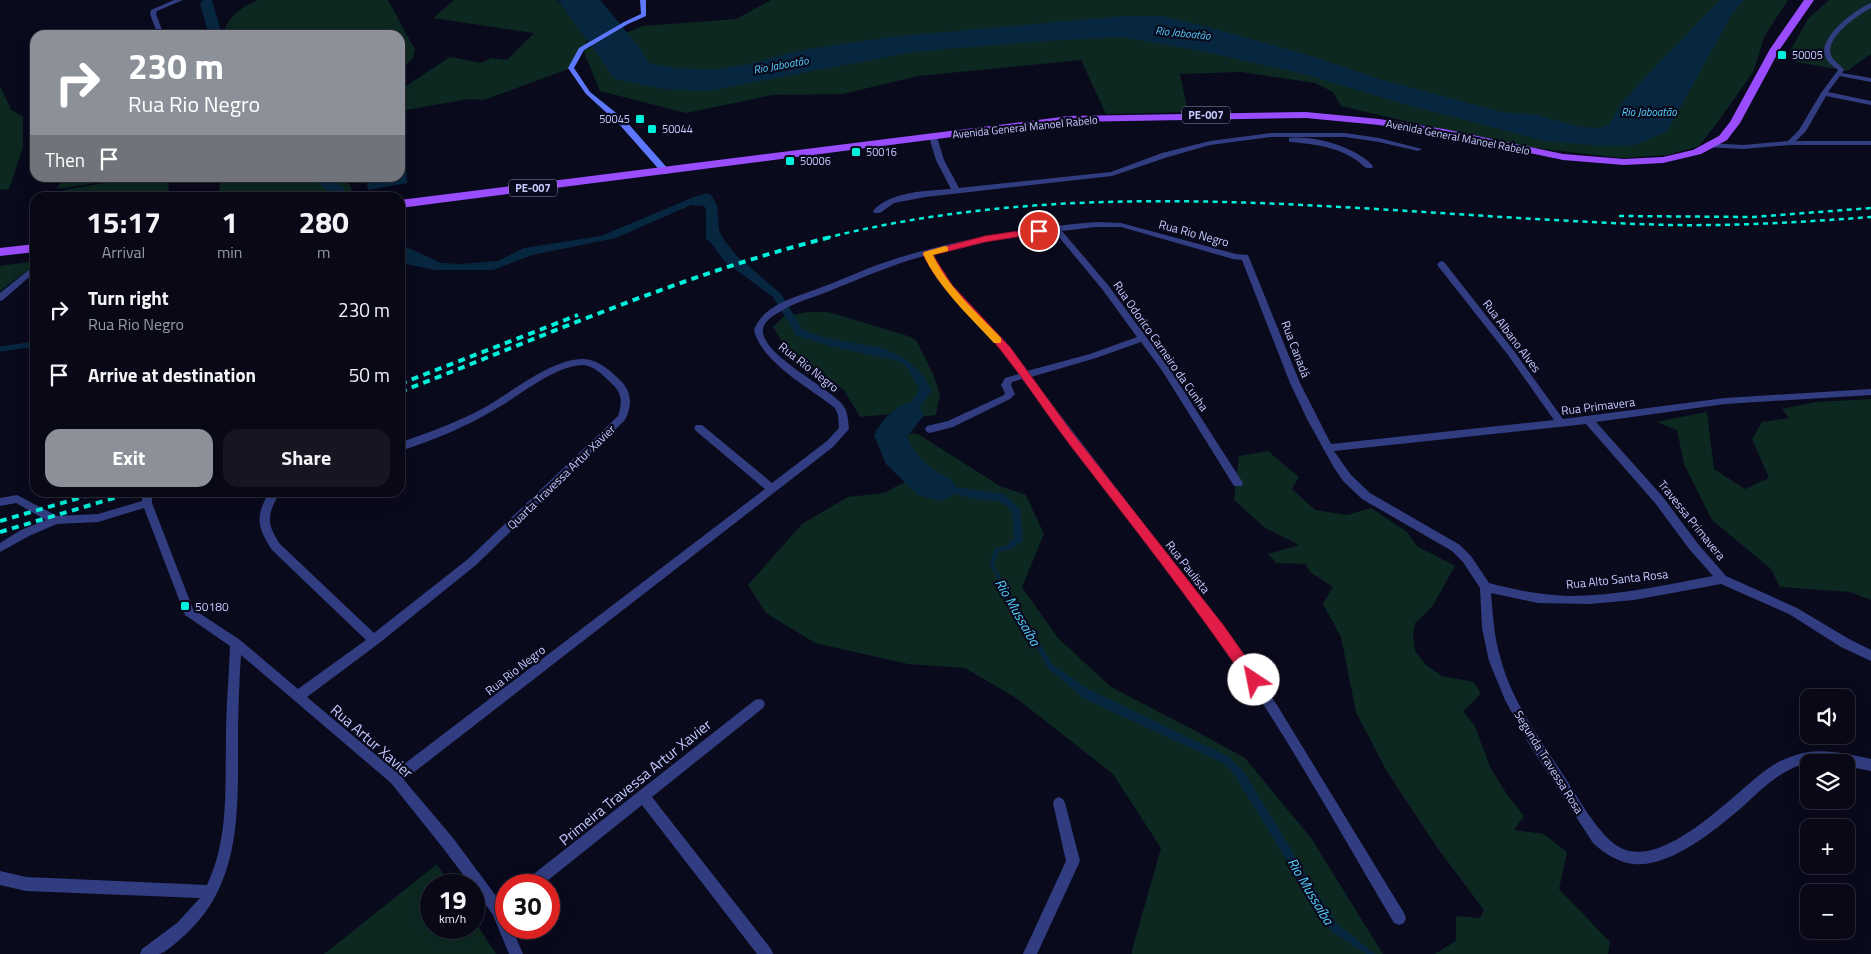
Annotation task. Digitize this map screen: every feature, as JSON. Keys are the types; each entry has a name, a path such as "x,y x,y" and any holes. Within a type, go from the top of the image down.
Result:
{"main road":[{"name":"Avenida General Manoel Rabelo","path":"405,203 666,172 1069,119 1306,115 1379,122 1444,132 1555,155 1624,162 1676,158 1697,152 1723,138 1735,123 1775,49 1809,0"},
{"path":"0,252 30,249"}],"street":[{"path":"159,30 153,14 154,10 180,0"},
{"path":"643,0 644,15 626,23 581,49 571,68 588,94 622,122 666,172"},
{"path":"1790,143 1802,131 1824,93 1841,69 1828,55 1827,47 1830,40 1848,21 1871,5"},
{"path":"1838,74 1871,80"},
{"path":"1824,93 1871,103"},
{"path":"877,211 883,205 899,200 956,191 1112,174 1165,155 1210,143 1271,135 1345,135 1418,149"},
{"path":"933,137 940,160 956,191"},
{"path":"1230,140 1291,139 1314,142 1353,152 1369,166"},
{"path":"1708,145 1743,147 1790,143 1871,143"},
{"name":"Rua Rio Negro","path":"395,779 830,444 844,429 843,415 838,406 772,355 759,339 758,330 762,321 776,310 794,301 898,261 985,239 1056,229 1111,224 1236,257 1245,257"},
{"name":"Rua Odorico Carneiro da Cunha","path":"1056,229 1105,287 1170,377 1238,483"},
{"name":"Rua Paulista","path":"927,254 940,277 1006,350 1245,666 1301,754 1399,918"},
{"name":"Rua Canadá","path":"1245,257 1295,383 1328,448 1347,478 1366,496 1456,548 1467,559 1485,587"},
{"name":"Rua Albano Alves","path":"1441,264 1561,423"},
{"path":"0,298 30,272"},
{"path":"930,429 950,424 1001,401 1010,394 1006,385 1008,380 1094,356 1142,338"},
{"name":"Quarta Travessa Artur Xavier","path":"297,698 472,562 596,445 622,418 628,405 625,392 617,382 591,363 573,364 559,368 490,408 441,432 405,445"},
{"name":"Rua Primavera","path":"1328,448 1588,420 1725,401 1871,392"},
{"name":"Travessa Primavera","path":"1588,420 1653,494 1689,541 1722,579 1793,610 1845,643 1871,656"},
{"path":"699,428 772,489"},
{"path":"272,497 263,520 265,531 276,547 374,640"},
{"path":"0,548 25,532 56,520 98,518 147,498"},
{"name":"Rua Artur Xavier","path":"147,498 189,612 236,644 297,698 395,779 495,898"},
{"path":"0,502 17,499 56,520"},
{"name":"Rua Alto Santa Rosa","path":"1485,587 1547,599 1589,599 1640,593 1722,579"},
{"name":"Segunda Travessa Rosa","path":"1485,587 1488,628 1495,661 1509,696 1533,740 1586,821 1598,838 1608,848 1620,855 1638,858 1656,854 1686,841 1714,822 1762,781 1795,761 1810,757 1830,757 1871,765"},
{"path":"147,954 173,936 199,911 211,892 221,866 228,832 232,785 232,722 236,644"},
{"name":"Primeira Travessa Artur Xavier","path":"545,874 759,704"},
{"path":"644,796 766,954"},
{"path":"1030,954 1073,861 1059,803"},
{"path":"0,878 26,884 211,892"},
{"name":"Rua Artur Xavier","path":"512,939 516,954"}],"green space":[{"path":"258,0 388,0 404,30 226,30 231,18 243,8"},
{"path":"454,0 557,0 585,33 587,45 571,68 484,100 468,99 405,110 405,87 450,57 482,63 491,58 507,60 534,33 433,18"},
{"path":"771,0 1788,0 1765,35 1753,72 1699,146 1667,155 1620,158 1520,146 1413,123 1341,106 1333,92 1315,83 1241,72 1180,74 1188,112 1106,114 1081,60 918,76 843,94 772,95 686,113 600,91 583,50 643,26 736,19"},
{"path":"1829,0 1871,0 1871,54 1847,71 1796,62 1790,51 1808,19"},
{"path":"405,31 415,50 413,58 405,66"},
{"path":"0,86 11,110 23,116 23,147 9,189 0,190"},
{"path":"61,182 103,182 57,189"},
{"path":"110,182 168,182 169,192 64,192 65,190"},
{"path":"220,182 345,182 350,185 352,192 219,192"},
{"path":"30,262 30,269 0,291 0,266"},
{"path":"807,312 828,312 916,340 933,374 940,394 936,415 919,417 890,414 860,417 844,390 784,345 773,327 783,317"},
{"path":"1871,399 1871,600 1850,592 1780,587 1771,569 1712,520 1684,464 1677,430 1656,422 1707,412 1714,469 1745,489 1769,478 1752,439 1762,422 1789,418 1782,409 1815,402"},
{"path":"875,430 918,434 1000,486 1026,495 1044,534 1022,587 1058,638 1111,687 1245,758 1311,838 1383,954 1132,954 1161,848 1113,774 1016,698 965,668 908,664 815,643 766,613 748,585 802,524 848,497 884,493 910,479"},
{"path":"1268,451 1299,477 1292,489 1315,510 1347,515 1371,508 1407,532 1417,546 1455,566 1432,607 1415,623 1413,634 1415,651 1426,665 1442,676 1474,682 1481,694 1463,711 1475,726 1490,767 1508,796 1524,816 1514,830 1544,834 1567,852 1559,889 1610,942 1608,954 1435,954 1456,941 1456,916 1480,918 1484,910 1436,846 1386,770 1356,712 1341,637 1323,604 1333,587 1310,572 1306,564 1276,563 1268,554 1299,545 1265,528 1234,500 1239,456"},
{"path":"437,864 443,874 424,874"},
{"path":"420,878 420,939 485,939 485,937 496,954 324,954"}],"water":[{"path":"203,0 212,0 221,30 208,30 200,4"},
{"name":"Rio Jaboatão","path":"558,0 600,0 640,48 649,63 674,68 712,70 745,65 802,50 890,37 1125,16 1162,16 1308,55 1376,78 1501,112 1537,115 1580,127 1600,128 1609,125 1619,107 1636,87 1720,0 1744,0 1733,12 1667,131 1635,145 1600,146 1545,141 1404,104 1308,75 1201,51 1121,37 1029,42 913,52 708,91 663,89 615,79"},
{"path":"405,156 407,183 368,190 367,182 405,182"},
{"path":"316,182 337,182 346,192 326,192 326,189"},
{"name":"Rio Mussaíba","path":"707,193 712,196 717,206 719,230 724,240 736,255 781,294 803,330 827,338 882,348 902,357 921,373 932,390 917,411 900,429 907,451 933,484 1004,494 1020,509 1023,541 1010,550 999,551 994,566 1052,664 1088,689 1229,757 1244,772 1336,923 1375,954 1366,954 1330,930 1235,776 1225,764 1085,699 1048,668 990,565 995,548 1006,546 1014,538 1012,510 999,501 980,500 928,488 897,453 888,437 887,429 905,410 920,389 905,365 898,361 830,346 797,336 773,297 724,261 706,239 706,209 704,206 691,205 616,238 532,255 493,270 435,270 405,263 405,246 441,263 462,264 498,261 524,248 601,236"}],"waterway":[{"path":"0,349 30,345"},
{"name":"Rio Mussaíba","path":"908,415 890,435 898,455 930,486 939,488"}],"railway":[{"path":"826,238 930,217 1035,205 1141,201 1247,203 1671,225 1721,225 1871,217"},
{"path":"1619,216 1753,217 1871,208"},
{"path":"405,390 667,288 721,269 831,237"},
{"path":"405,382 578,315"},
{"path":"0,521 83,497"},
{"path":"0,532 117,497"}],"slow traffic":[{"path":"945,249 927,254 932,265 956,296 998,340"}],"place":[{"name":"50005","path":"1782,55"},
{"name":"50045","path":"640,119"},
{"name":"50044","path":"652,129"},
{"name":"50016","path":"856,152"},
{"name":"50006","path":"790,161"},
{"name":"50180","path":"185,606"}],"route":[{"path":"1039,231 985,239 927,254 932,265 948,287 1006,350 1067,434 1219,630 1254,680"}]}
